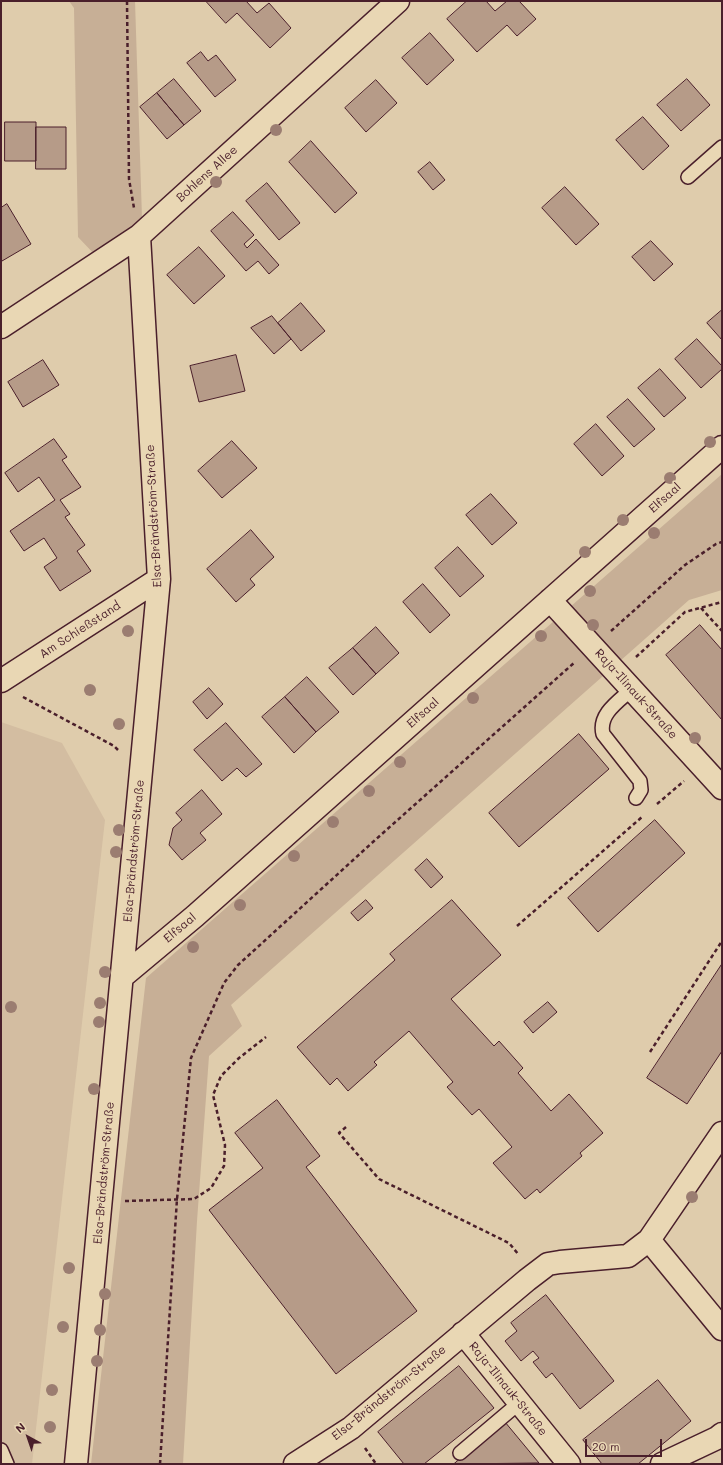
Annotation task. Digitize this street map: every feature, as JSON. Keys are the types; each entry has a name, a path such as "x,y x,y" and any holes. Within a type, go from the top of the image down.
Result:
{"street":[{"name":"Bohlens Allee","path":"1,327 139,236 398,1"},
{"name":"Elsa-Brändström-Straße","path":"76,1464 159,579 139,236"},
{"name":"Elfsaal","path":"122,977 194,916 722,447"},
{"name":"Am Schießstand","path":"1,681 159,579"},
{"name":"Raja-Ilinauk-Straße","path":"550,600 722,788"},
{"name":"Raja-Ilinauk-Straße","path":"565,1463 463,1334 548,1264 628,1256 649,1240 722,1133"},
{"path":"649,1240 722,1329"},
{"name":"Elsa-Brändström-Straße","path":"295,1464 351,1428 463,1334"},
{"path":"662,1464 717,1438 722,1434"}],"lane":[{"path":"688,177 722,147"},
{"path":"632,689 606,715 602,728 603,734 640,781 641,790 636,798"},
{"path":"460,1453 519,1403"},
{"path":"1,1450 7,1464"}],"path":[{"path":"127,1 129,179 139,236"},
{"path":"160,1464 178,1199 191,1058 224,983 238,965 374,841 593,646 685,565 716,544 722,542"},
{"path":"618,674 684,612 722,602"},
{"path":"701,608 722,631"},
{"path":"21,696 114,746 141,773"},
{"path":"654,807 702,765"},
{"path":"517,926 648,812"},
{"path":"650,1052 722,941"},
{"path":"101,1201 194,1200 211,1188 224,1166 225,1145 214,1095 221,1076 239,1058 266,1037"},
{"path":"346,1127 339,1133 379,1179 509,1243 524,1261"}],"shaded area":[{"path":"69,1 135,1 142,218 96,256 78,237 74,8"},
{"path":"722,474 722,590 689,600 231,1005 242,1026 209,1056 197,1221 183,1464 91,1464 146,978"},
{"path":"1,722 62,743 105,820 32,1464 1,1464"}],"building":[{"path":"206,1 246,1 257,13 269,3 291,28 270,48 237,13 226,23"},
{"path":"467,1 486,1 495,11 507,1 519,1 536,19 517,36 507,25 477,52 447,19"},
{"path":"430,33 454,60 427,85 402,58"},
{"path":"201,52 208,61 216,55 236,80 215,97 187,63"},
{"path":"174,79 201,111 184,125 157,93"},
{"path":"687,79 710,105 681,131 657,105"},
{"path":"376,80 397,103 366,132 345,108"},
{"path":"157,93 184,125 167,139 140,107"},
{"path":"643,117 669,146 643,170 616,140"},
{"path":"5,122 36,122 36,161 5,161"},
{"path":"36,127 66,127 66,169 36,169"},
{"path":"311,141 357,193 335,213 289,162"},
{"path":"430,162 445,180 433,190 418,172"},
{"path":"267,183 300,223 279,240 246,201"},
{"path":"565,187 599,224 576,245 542,208"},
{"path":"7,204 31,244 2,261 1,208"},
{"path":"233,212 254,235 244,244 247,248 256,239 279,265 269,274 258,261 246,271 211,231"},
{"path":"651,241 673,264 654,281 632,257"},
{"path":"199,247 225,276 194,304 167,275"},
{"path":"301,303 325,331 301,351 278,323"},
{"path":"722,310 722,340 707,323"},
{"path":"272,316 291,339 274,354 251,328"},
{"path":"697,339 722,366 722,369 701,388 675,359"},
{"path":"236,355 245,391 199,402 190,366"},
{"path":"43,360 59,385 23,407 8,382"},
{"path":"660,369 686,398 664,417 638,388"},
{"path":"628,399 655,429 634,447 607,417"},
{"path":"596,424 624,456 602,476 574,444"},
{"path":"54,439 67,457 62,460 81,487 60,500 70,514 65,517 85,545 77,551 91,571 60,591 44,567 57,558 44,538 24,551 10,531 55,500 39,477 18,492 5,473"},
{"path":"232,441 257,468 222,498 198,471"},
{"path":"491,494 517,523 492,545 466,515"},
{"path":"251,530 274,557 250,579 255,585 236,602 207,569"},
{"path":"458,547 484,576 460,597 435,568"},
{"path":"423,584 450,615 430,633 403,602"},
{"path":"700,625 722,650 722,720 666,655"},
{"path":"376,627 399,653 376,674 353,648"},
{"path":"353,648 376,674 353,695 329,668"},
{"path":"307,677 339,712 316,732 285,697"},
{"path":"209,688 223,704 207,719 193,702"},
{"path":"285,697 316,732 294,753 262,717"},
{"path":"226,723 262,764 246,777 237,768 222,781 194,750"},
{"path":"579,734 609,769 519,847 489,813"},
{"path":"202,790 222,814 200,833 206,840 182,860 169,845 173,828 182,820 176,813"},
{"path":"655,820 685,853 598,932 568,898"},
{"path":"427,859 443,877 431,888 415,870"},
{"path":"366,900 373,908 358,921 351,913"},
{"path":"452,900 501,955 451,999 494,1046 499,1041 523,1068 518,1073 551,1111 569,1094 603,1133 580,1153 582,1156 540,1193 537,1189 525,1199 493,1163 512,1147 479,1109 472,1115 447,1087 453,1082 409,1031 374,1062 377,1065 348,1091 337,1078 330,1085 297,1047 395,960 390,954"},
{"path":"722,964 722,1051 687,1104 647,1078"},
{"path":"548,1002 557,1012 533,1033 524,1022"},
{"path":"277,1100 320,1156 306,1167 417,1311 336,1374 209,1210 263,1168 235,1133"},
{"path":"546,1295 614,1381 580,1409 552,1373 546,1378 533,1362 539,1358 533,1351 521,1361 505,1341 517,1331 511,1323"},
{"path":"459,1366 494,1408 424,1464 404,1464 378,1432"},
{"path":"658,1380 691,1421 638,1464 602,1464 583,1440"},
{"path":"505,1422 539,1463 454,1464"}]}
